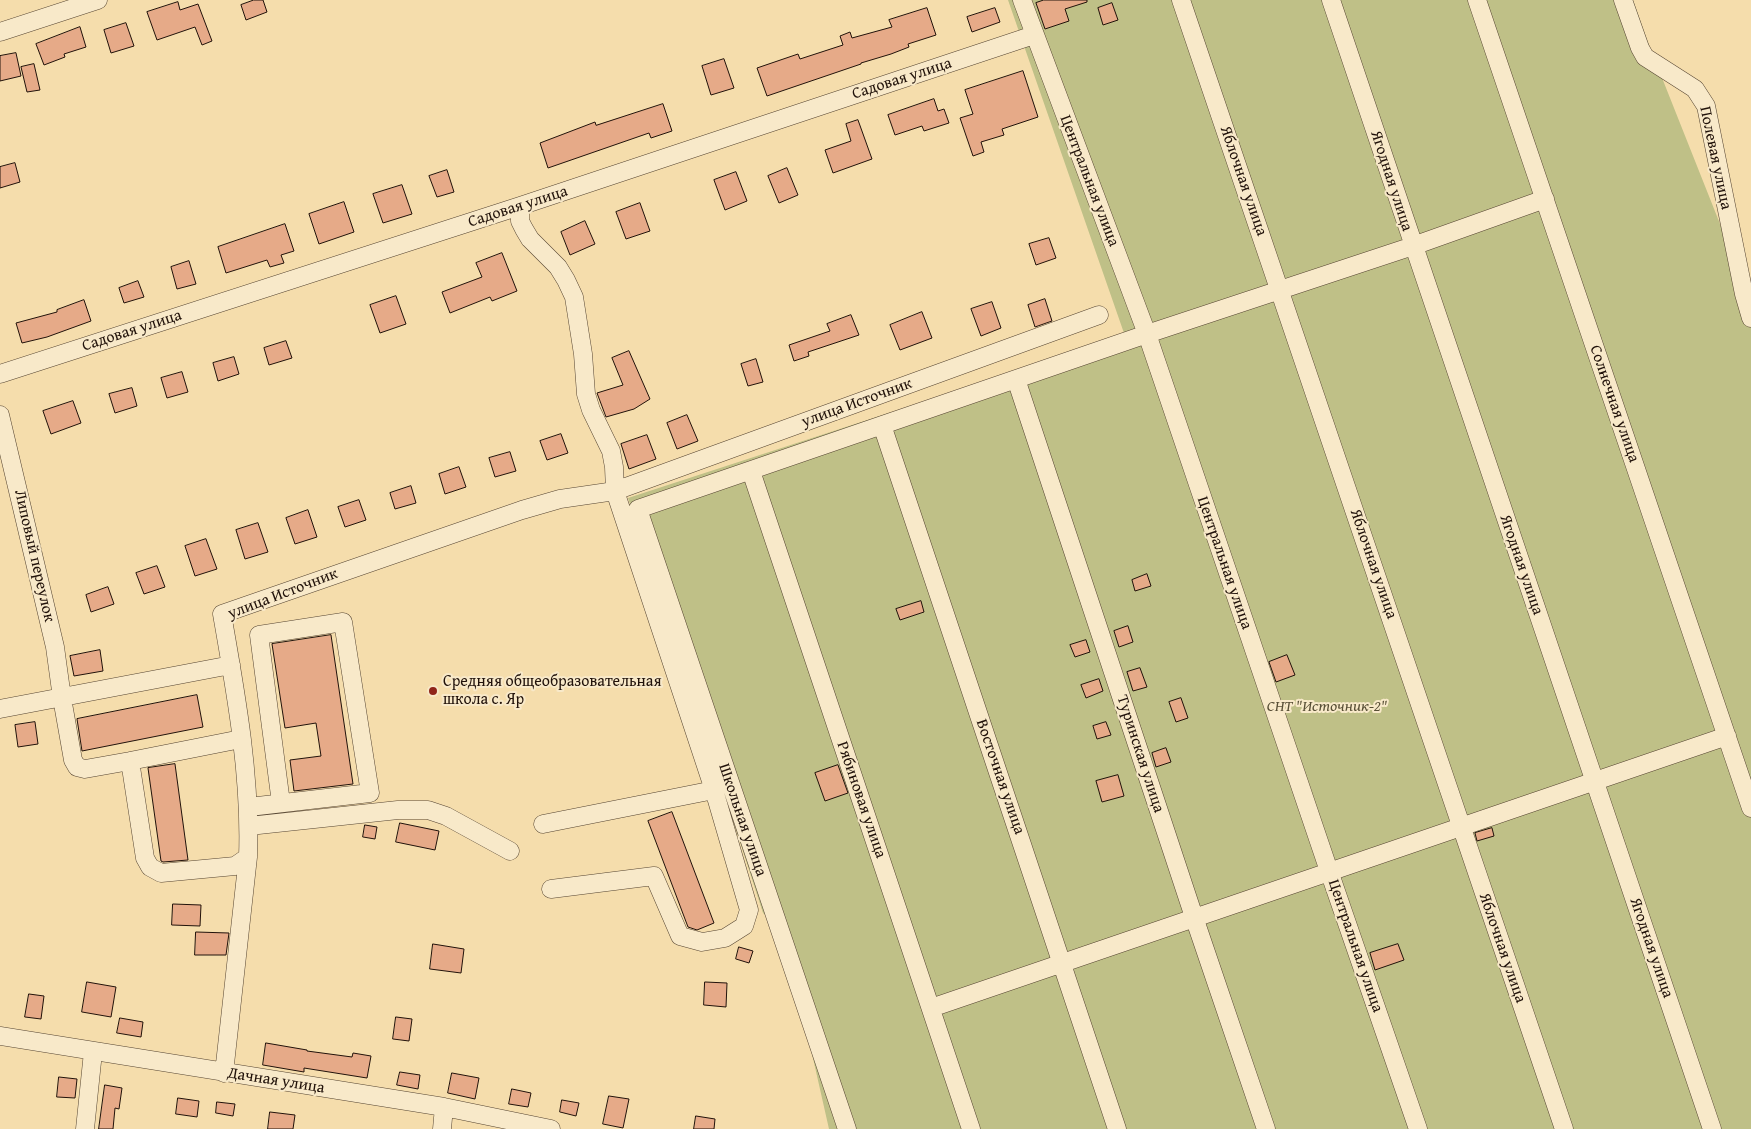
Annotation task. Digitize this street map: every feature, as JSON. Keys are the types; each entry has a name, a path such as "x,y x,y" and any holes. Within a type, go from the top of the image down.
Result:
{"street":[{"path":"0,32 98,0"},
{"name":"Центральная улица","path":"1022,0 1147,334 1418,1129"},
{"name":"Яблочная улица","path":"1181,0 1564,1129"},
{"name":"Ягодная улица","path":"1331,0 1712,1129"},
{"name":"Солнечная улица","path":"1478,0 1751,808"},
{"name":"Полевая улица","path":"1623,0 1645,57 1695,89 1706,106 1744,294 1751,318"},
{"name":"Садовая улица","path":"0,374 520,206 1034,35"},
{"path":"751,471 1147,334 1413,246 1545,199"},
{"path":"520,206 520,221 524,229 530,239 558,267 574,297 583,354 586,394 591,410 611,451 615,491 714,790 749,910 744,926 725,938 702,942 680,936 654,876 551,889"},
{"name":"улица Источник","path":"231,665 222,614 522,510 560,499 615,491 1099,315"},
{"name":"Туринская улица","path":"1016,379 1194,918 1266,1129"},
{"name":"Липовый переулок","path":"0,415 55,647 73,760 77,766 85,769 130,761"},
{"name":"Восточная улица","path":"882,425 1117,1129"},
{"name":"Школьная улица","path":"751,471 638,510 847,1129"},
{"name":"Рябиновая улица","path":"751,471 971,1129"},
{"path":"249,807 370,793 343,622 259,635 281,803"},
{"path":"0,709 231,665 250,826 224,1073"},
{"path":"931,1008 1726,736"},
{"path":"241,739 130,761 145,858 150,867 161,873 235,866 248,857"},
{"path":"543,824 714,790"},
{"path":"250,826 398,810 428,810 446,816 510,851"},
{"name":"Дачная улица","path":"0,1036 444,1107 551,1129"},
{"path":"85,1129 93,1052"},
{"path":"442,1129 444,1107"}],"green space":[{"name":"СНТ \"Источник-2\"","path":"1008,0 1633,0 1647,40 1751,302 1751,1129 829,1129 784,930 763,913 628,498 1125,336"}],"building":[{"path":"254,0 263,0 267,12 246,20 241,5"},
{"path":"1044,0 1087,0 1087,2 1065,9 1069,21 1045,29 1036,3"},
{"path":"178,2 180,10 198,4 212,41 202,45 195,27 157,40 147,12"},
{"path":"1112,3 1118,20 1103,25 1098,8"},
{"path":"927,8 936,35 908,44 909,47 891,54 767,96 757,68 798,54 800,59 843,45 840,36 850,32 852,38 892,27 889,20"},
{"path":"995,8 1000,22 972,32 967,17"},
{"path":"126,23 134,46 111,53 104,30"},
{"path":"80,27 86,47 64,54 65,57 44,65 36,44"},
{"path":"16,53 21,76 0,81 0,56"},
{"path":"724,59 734,88 711,95 702,66"},
{"path":"34,64 40,90 27,92 21,67"},
{"path":"1023,71 1038,117 1002,129 1004,135 981,142 984,152 973,156 960,118 973,114 965,90"},
{"path":"934,99 938,111 944,109 949,123 924,131 922,126 895,135 888,115"},
{"path":"663,104 672,131 651,138 649,133 548,168 540,143 595,122 596,125"},
{"path":"858,120 872,159 833,173 825,150 851,141 846,124"},
{"path":"15,163 20,182 0,188 0,167"},
{"path":"787,168 798,195 779,203 768,176"},
{"path":"447,170 454,192 437,197 429,176"},
{"path":"736,172 747,201 725,210 714,180"},
{"path":"402,185 412,214 383,223 373,194"},
{"path":"344,202 354,232 319,244 309,214"},
{"path":"640,203 650,231 626,239 616,212"},
{"path":"585,221 595,244 570,255 561,232"},
{"path":"285,224 294,251 281,255 284,263 270,267 267,260 226,273 218,247"},
{"path":"1049,238 1056,258 1036,265 1029,244"},
{"path":"502,253 517,291 492,301 490,297 450,313 442,292 482,277 476,263"},
{"path":"189,261 196,284 177,289 171,267"},
{"path":"138,281 144,297 124,303 119,288"},
{"path":"396,296 406,324 380,333 370,305"},
{"path":"1045,299 1052,321 1035,327 1028,305"},
{"path":"84,300 91,321 47,337 22,343 16,323 57,312 57,310"},
{"path":"992,302 1001,328 981,336 971,309"},
{"path":"922,312 932,338 900,350 890,325"},
{"path":"851,315 859,335 808,352 809,356 794,361 789,345 830,331 827,324"},
{"path":"286,341 292,358 269,365 264,348"},
{"path":"629,351 650,399 634,409 606,417 597,393 623,385 612,358"},
{"path":"234,357 239,374 218,381 213,363"},
{"path":"756,359 763,382 748,386 741,364"},
{"path":"182,372 188,392 167,398 161,378"},
{"path":"132,388 137,406 115,413 109,394"},
{"path":"73,401 81,423 51,434 43,411"},
{"path":"687,415 698,441 677,449 667,423"},
{"path":"561,434 568,453 547,460 540,441"},
{"path":"647,435 656,459 629,469 621,444"},
{"path":"510,452 516,471 495,477 489,458"},
{"path":"459,467 466,487 445,494 439,474"},
{"path":"411,486 416,503 395,509 390,493"},
{"path":"359,500 366,520 345,527 338,507"},
{"path":"308,510 317,537 295,544 286,518"},
{"path":"258,523 268,552 245,559 236,530"},
{"path":"206,539 217,569 195,576 185,546"},
{"path":"157,566 165,587 144,594 136,573"},
{"path":"1147,574 1151,586 1135,591 1132,580"},
{"path":"108,587 114,604 91,612 86,595"},
{"path":"921,601 924,612 900,620 896,609"},
{"path":"1128,626 1133,642 1119,647 1114,631"},
{"path":"331,635 353,784 294,791 290,760 321,756 316,723 285,728 272,644"},
{"path":"1086,640 1090,652 1075,657 1070,645"},
{"path":"100,650 103,671 74,676 70,656"},
{"path":"1287,655 1295,675 1276,682 1269,662"},
{"path":"1140,668 1147,687 1133,691 1127,672"},
{"path":"1099,679 1103,691 1086,698 1081,685"},
{"path":"197,695 203,727 82,751 77,719"},
{"path":"1181,698 1188,718 1176,722 1169,702"},
{"path":"35,722 38,744 18,747 15,725"},
{"path":"1106,722 1111,735 1097,739 1093,726"},
{"path":"1166,748 1171,762 1156,767 1152,753"},
{"path":"175,764 188,860 163,862 161,861 148,768"},
{"path":"838,765 848,793 825,801 815,773"},
{"path":"1118,775 1124,796 1102,802 1096,781"},
{"path":"672,812 714,923 697,930 688,927 648,821"},
{"path":"400,823 439,831 435,850 396,842"},
{"path":"365,825 377,827 375,839 363,837"},
{"path":"1492,828 1494,836 1477,841 1475,833"},
{"path":"173,904 201,905 200,926 172,925"},
{"path":"196,932 229,933 226,955 195,955"},
{"path":"433,944 464,949 461,973 430,969"},
{"path":"1398,944 1404,960 1375,970 1370,953"},
{"path":"739,947 753,951 749,963 736,959"},
{"path":"87,982 116,987 111,1017 82,1012"},
{"path":"705,982 727,983 726,1007 704,1005"},
{"path":"29,994 44,996 41,1019 25,1017"},
{"path":"396,1017 412,1019 409,1041 393,1039"},
{"path":"120,1018 143,1022 141,1037 117,1033"},
{"path":"266,1043 352,1057 353,1053 371,1056 367,1078 304,1068 304,1072 263,1065"},
{"path":"400,1072 420,1075 418,1089 397,1085"},
{"path":"452,1073 479,1078 475,1099 448,1093"},
{"path":"59,1077 77,1079 75,1098 57,1097"},
{"path":"105,1085 122,1088 119,1109 115,1108 113,1129 99,1129"},
{"path":"512,1089 531,1093 528,1107 509,1104"},
{"path":"609,1096 629,1099 623,1128 603,1124"},
{"path":"178,1098 199,1101 197,1117 176,1114"},
{"path":"562,1100 579,1103 576,1116 560,1112"},
{"path":"217,1102 235,1104 233,1116 216,1113"},
{"path":"270,1112 295,1115 293,1129 268,1129"},
{"path":"696,1116 715,1119 714,1129 694,1129"}],"place":[{"name":"Средняя общеобразовательная школа с. Яр","path":"433,691"}]}
